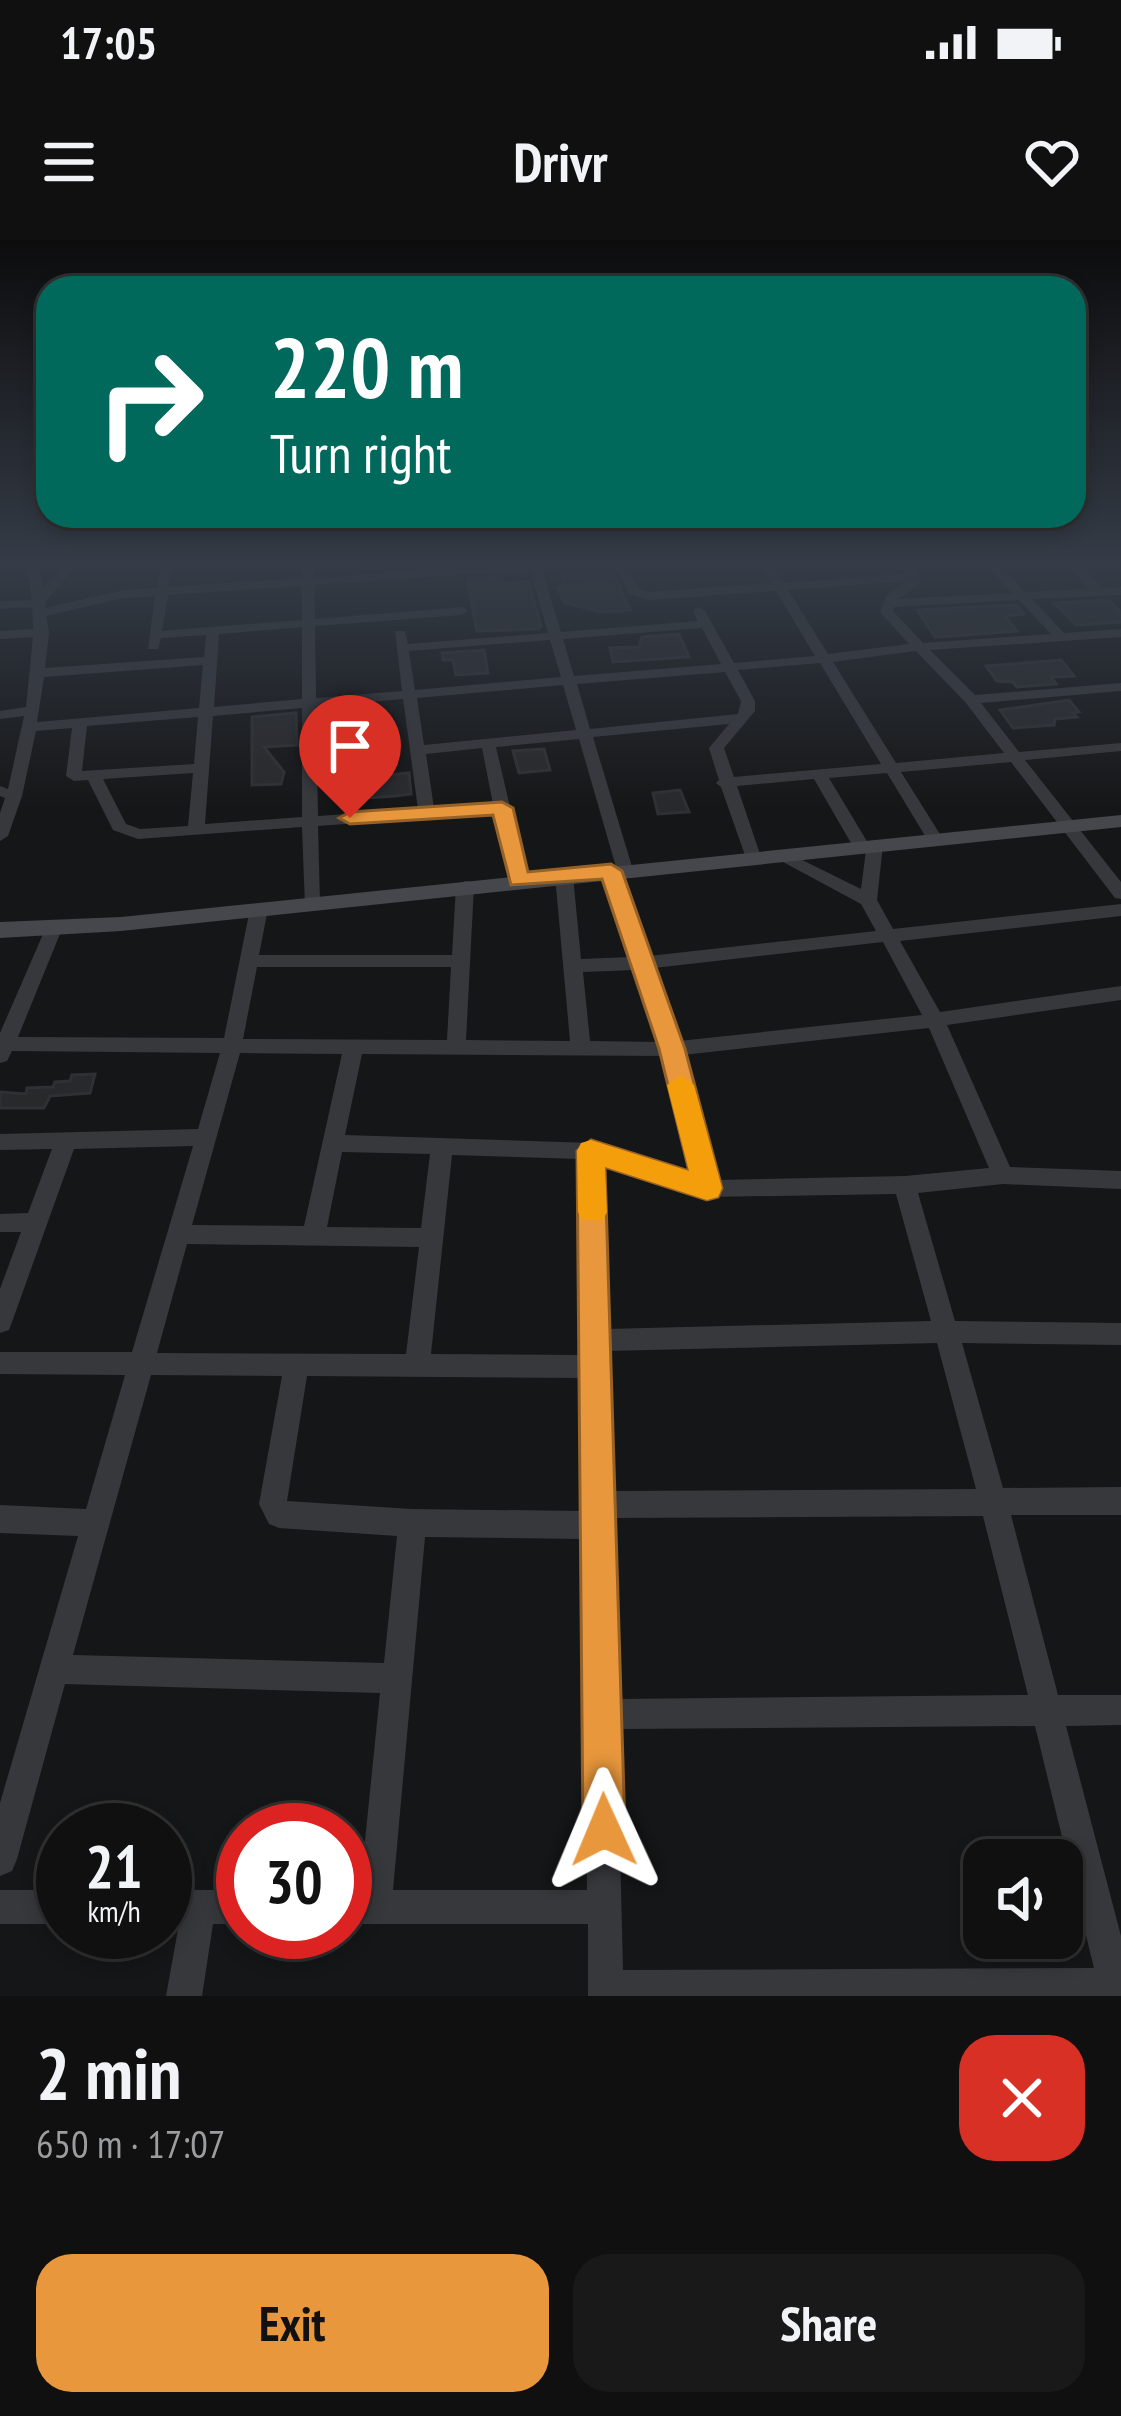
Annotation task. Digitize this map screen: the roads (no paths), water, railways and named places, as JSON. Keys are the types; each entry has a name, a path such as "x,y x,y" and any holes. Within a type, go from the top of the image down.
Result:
{"street":[{"path":"0,836 7,793 31,719 41,645"},
{"path":"150,665 153,645"},
{"path":"196,830 213,645"},
{"path":"311,645 311,903"},
{"path":"402,645 427,813"},
{"path":"403,648 437,645"},
{"path":"560,645 707,1188"},
{"path":"716,645 748,701 741,718 716,748 724,783 753,857"},
{"path":"816,645 935,839"},
{"path":"0,716 80,722 949,645"},
{"path":"916,647 971,700 1121,894"},
{"path":"38,673 212,660"},
{"path":"971,700 1121,687"},
{"path":"420,750 741,718"},
{"path":"80,722 72,773 94,776 202,768"},
{"path":"488,743 518,880"},
{"path":"724,783 1121,747"},
{"path":"819,774 868,846 868,901 935,1020 1003,1175"},
{"path":"94,776 125,832 502,808"},
{"path":"0,930 259,909 1121,821"},
{"path":"778,855 868,901"},
{"path":"564,876 580,1048"},
{"path":"455,1048 465,886"},
{"path":"0,1859 232,1046 259,909"},
{"path":"573,966 644,963 1121,910"},
{"path":"53,929 2,1048 672,1049 935,1020 1121,993"},
{"path":"248,961 460,961"},
{"path":"313,1237 353,1047"},
{"path":"0,1142 206,1137"},
{"path":"0,1322 66,1140"},
{"path":"335,1143 591,1151 707,1188 905,1185 1003,1175 1121,1180"},
{"path":"417,1366 442,1146"},
{"path":"591,1151 606,1992 1119,1988 994,1503 905,1185"},
{"path":"0,1223 34,1222"},
{"path":"178,1234 432,1238"},
{"path":"0,1363 417,1366 944,1332 1121,1334"},
{"path":"296,1366 273,1504 279,1514 412,1523 1121,1501"},
{"path":"0,1519 95,1523"},
{"path":"372,1833 397,1678 412,1523"},
{"path":"54,1669 397,1678"},
{"path":"602,1714 1121,1710"},
{"path":"0,1907 36,1907"},
{"path":"372,1907 605,1907"},
{"path":"183,1959 184,1996"}]}
